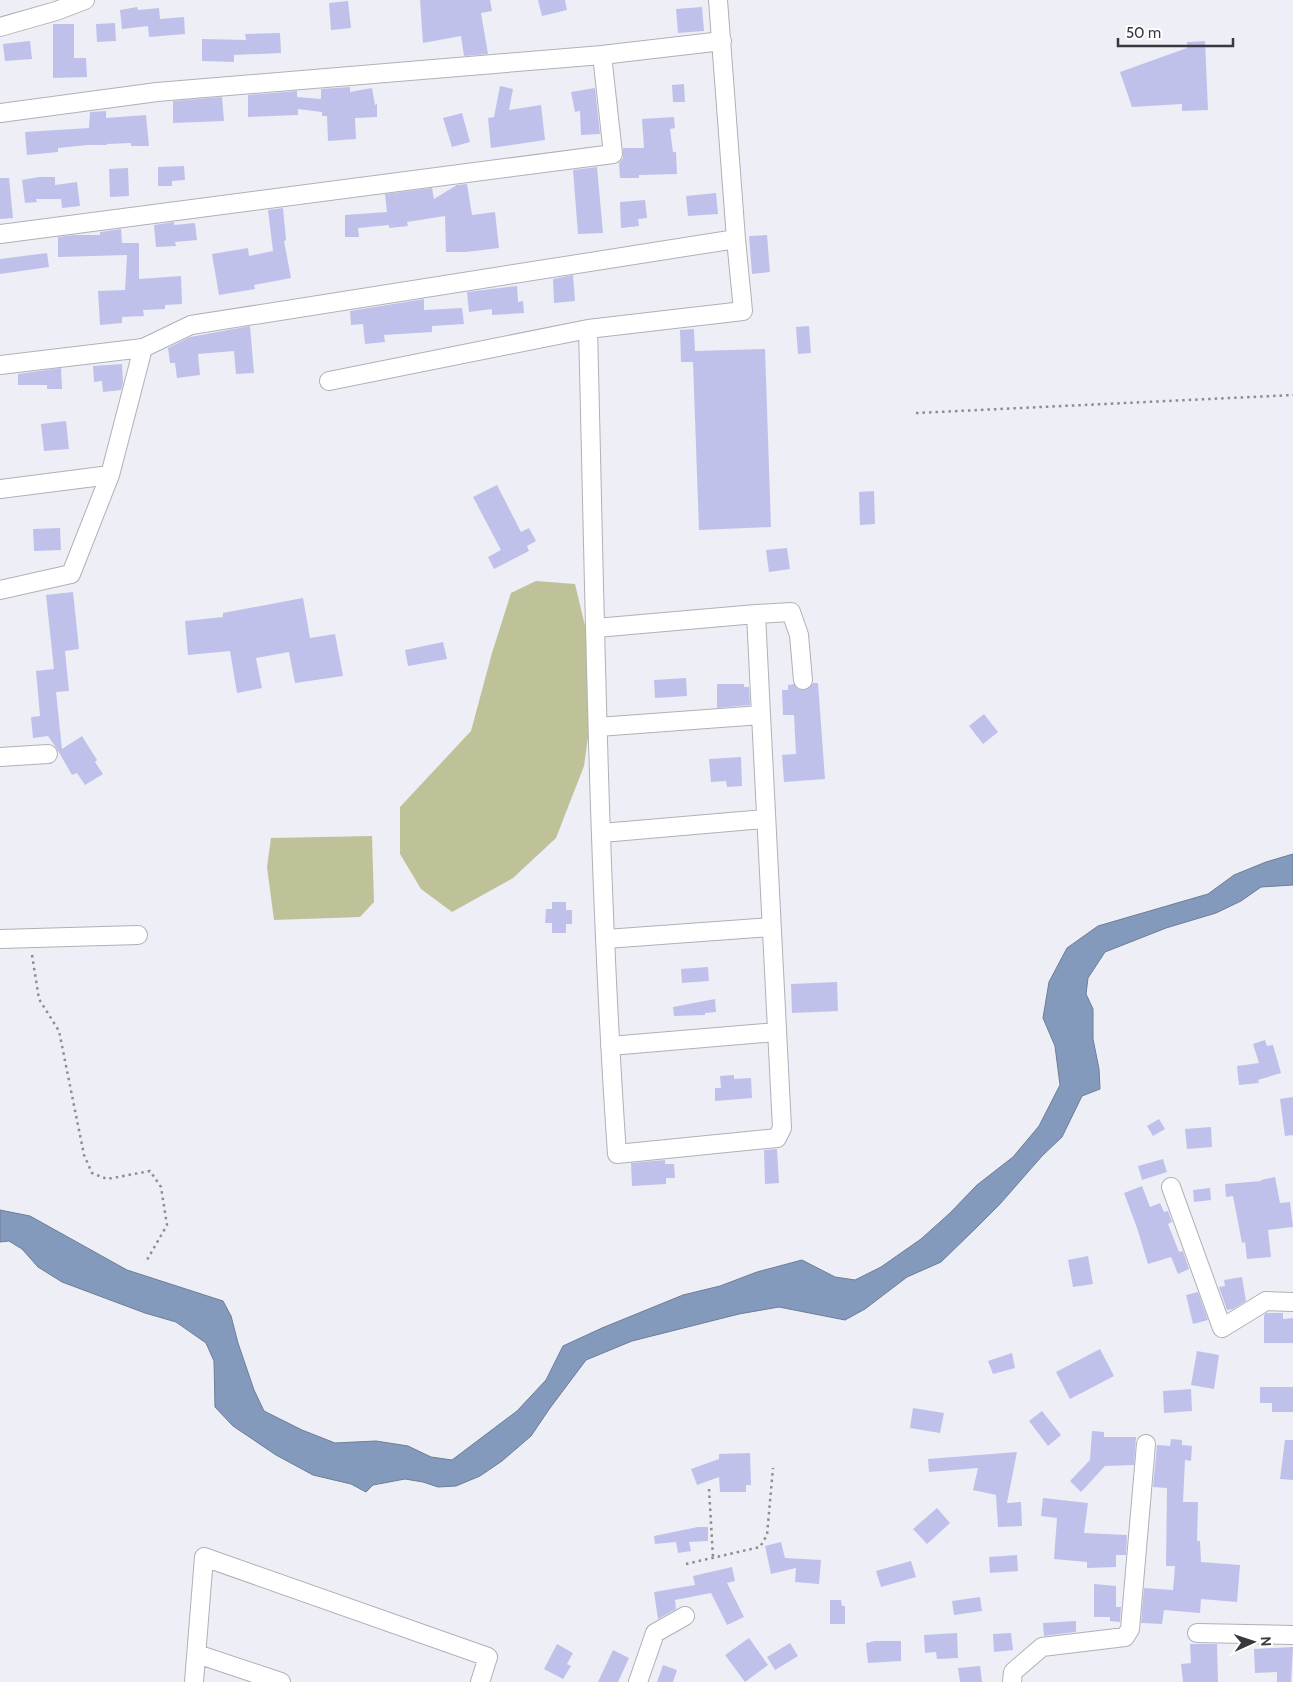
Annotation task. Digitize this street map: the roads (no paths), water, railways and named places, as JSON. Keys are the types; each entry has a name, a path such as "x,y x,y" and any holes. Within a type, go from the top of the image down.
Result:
{"street":[{"path":"0,27 56,5 85,0"},
{"path":"329,381 588,329 743,311 718,0"},
{"path":"0,113 157,92 602,55 722,41"},
{"path":"0,234 613,154 602,55"},
{"path":"0,365 143,348 191,325 736,239"},
{"path":"588,329 598,727 610,1046 617,1154 777,1138 782,1128 756,614"},
{"path":"0,590 71,574 110,475 143,348"},
{"path":"0,489 110,475"},
{"path":"596,628 791,612 799,635 803,680"},
{"path":"598,727 761,715"},
{"path":"0,757 48,754"},
{"path":"602,833 765,819"},
{"path":"606,939 771,926"},
{"path":"0,938 138,935"},
{"path":"610,1046 777,1032"},
{"path":"1171,1186 1222,1328 1266,1301 1293,1302"},
{"path":"1012,1682 1014,1672 1042,1647 1125,1637 1130,1629 1146,1444"},
{"path":"194,1682 204,1558 488,1657 480,1682"},
{"path":"638,1682 655,1633 685,1616"},
{"path":"1197,1633 1293,1635"},
{"path":"196,1654 281,1682"}],"water":[{"path":"1293,854 1293,885 1261,887 1241,901 1216,913 1166,928 1105,952 1088,978 1086,994 1093,1009 1093,1039 1099,1069 1100,1089 1082,1096 1062,1137 1042,1156 1000,1204 941,1262 907,1277 865,1309 845,1320 779,1307 739,1314 632,1341 586,1360 531,1436 502,1461 480,1476 456,1486 438,1487 405,1479 373,1485 366,1492 351,1484 313,1475 276,1455 233,1426 215,1407 214,1361 206,1343 176,1322 145,1313 62,1282 38,1267 22,1249 9,1241 0,1242 0,1210 30,1216 127,1270 223,1301 231,1316 254,1390 264,1411 302,1430 335,1443 376,1441 408,1446 431,1457 452,1460 517,1411 546,1380 563,1346 683,1295 720,1286 757,1272 802,1260 835,1277 855,1280 881,1267 921,1239 977,1185 1013,1157 1039,1126 1060,1085 1055,1046 1043,1018 1049,982 1067,948 1098,926 1208,894 1234,875 1266,862"}]}
